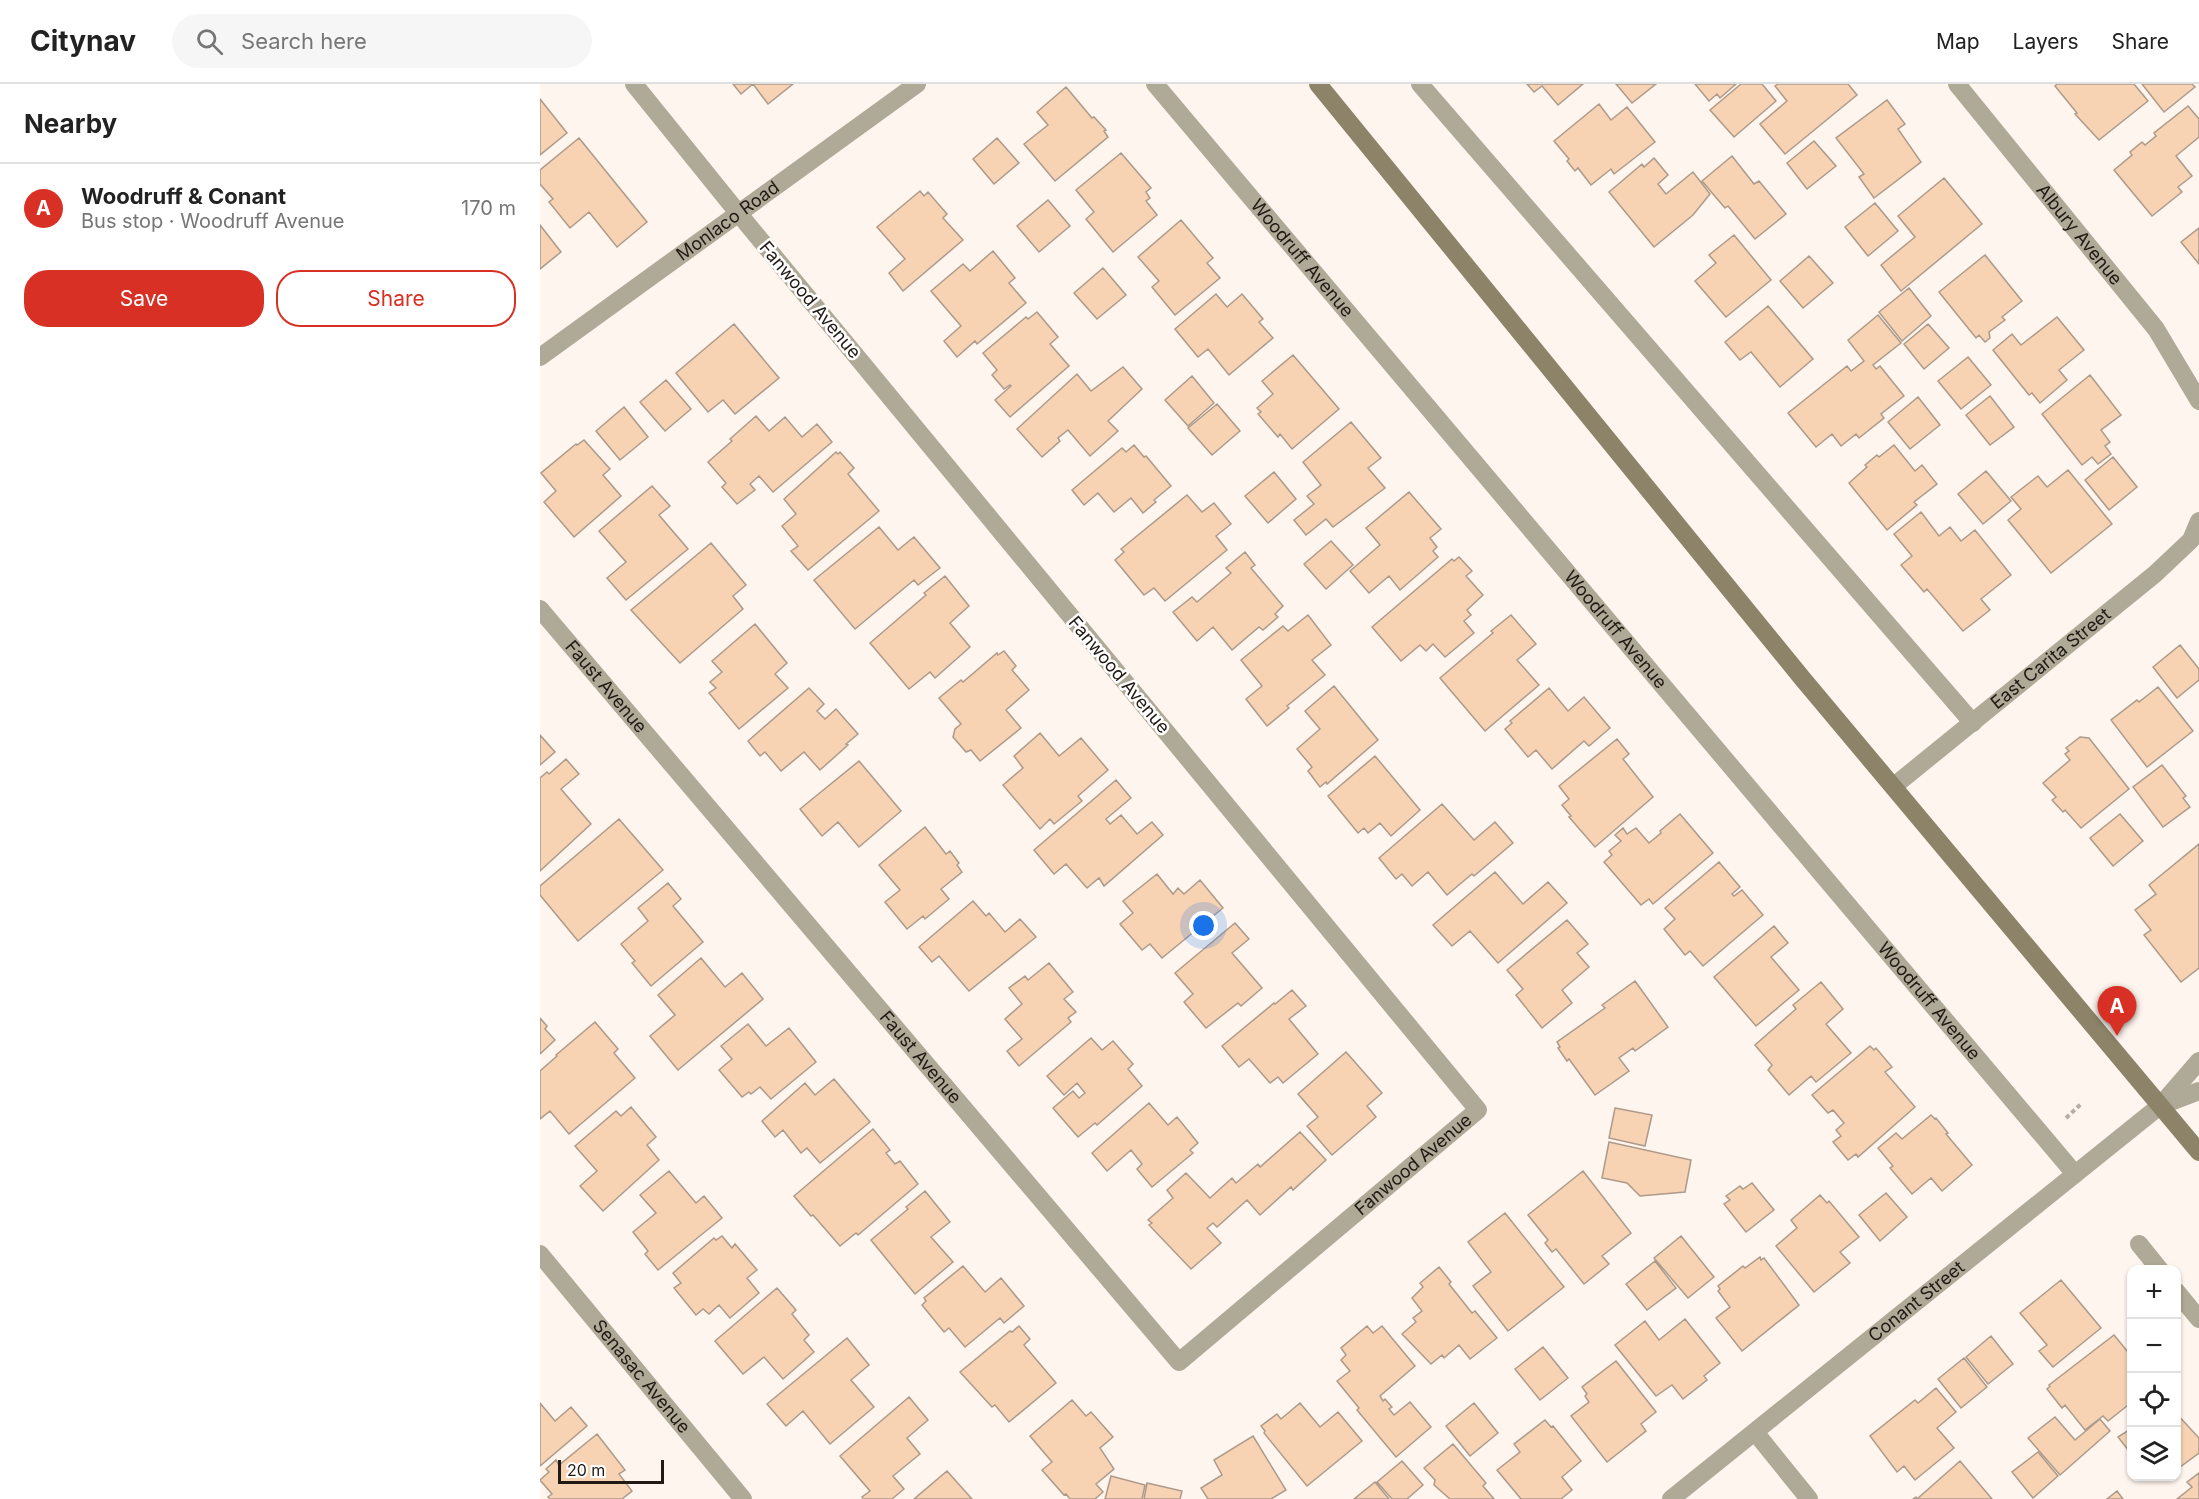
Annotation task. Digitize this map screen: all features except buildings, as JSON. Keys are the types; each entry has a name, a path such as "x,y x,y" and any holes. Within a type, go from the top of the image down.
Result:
{"main road":[{"path":"1318,84 1795,669 2199,1152"}],"street":[{"name":"Fanwood Avenue","path":"634,84 1478,1110 1324,1241"},
{"name":"Monlaco Road","path":"540,357 917,84"},
{"name":"Woodruff Avenue","path":"1155,84 2075,1174"},
{"path":"1420,84 1973,723"},
{"name":"Albury Avenue","path":"1958,84 2156,329 2196,396"},
{"name":"East Carita Street","path":"1894,786 2156,574 2191,540 2199,521"},
{"name":"Faust Avenue","path":"540,609 1179,1362 1324,1241"},
{"name":"Conant Street","path":"1671,1499 2161,1106 2199,1061"},
{"name":"Conant Street","path":"2161,1106 2199,1090"},
{"path":"2139,1244 2157,1265"},
{"name":"Senasac Avenue","path":"540,1254 743,1499"},
{"path":"2181,1297 2199,1319"},
{"path":"1755,1432 1809,1499"}],"path":[{"path":"2066,1118 2081,1104"},
{"path":"2074,1111 2078,1116"}],"place":[{"name":"Woodruff & Conant","path":"2117,1036"}]}
